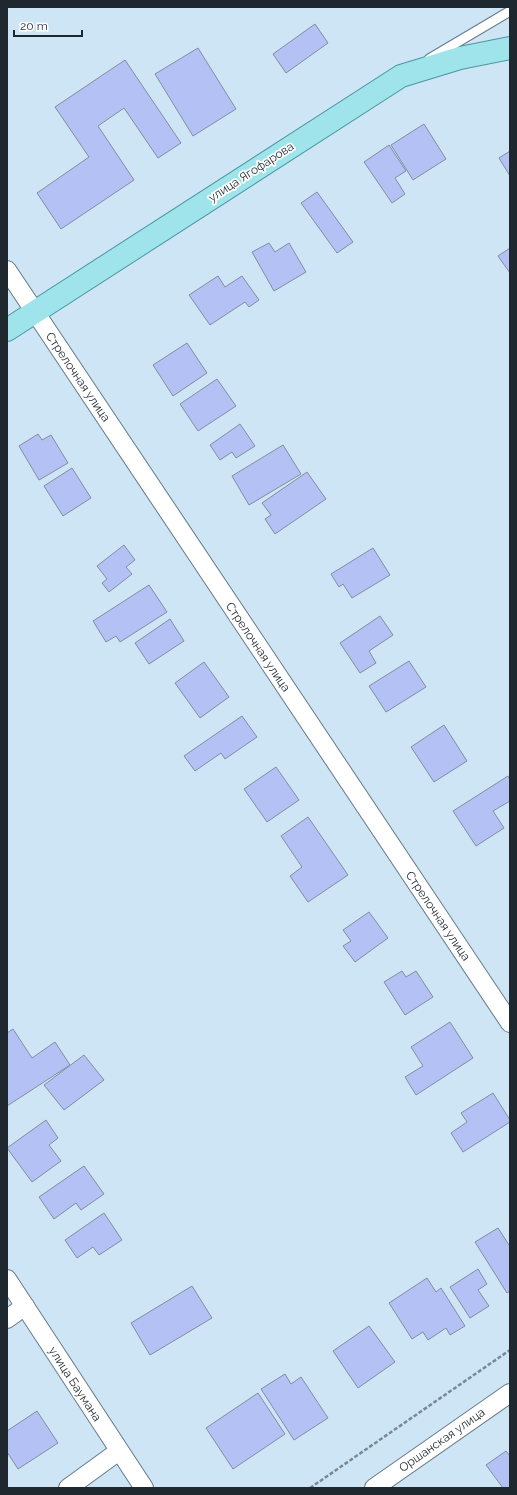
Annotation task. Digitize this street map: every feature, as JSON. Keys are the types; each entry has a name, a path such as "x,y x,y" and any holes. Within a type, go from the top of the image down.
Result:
{"main road":[{"name":"улица Ягофарова","path":"7,330 34,311 401,76 460,58 510,48"}],"street":[{"name":"Стрелочная улица","path":"7,270 510,1023"},
{"name":"улица Баумана","path":"7,1279 144,1488"},
{"path":"7,1319 25,1306"},
{"name":"Оршанская улица","path":"374,1488 510,1393"},
{"path":"68,1488 119,1451"}],"lane":[{"path":"401,76 510,11"}],"path":[{"path":"310,1488 510,1350"}],"building":[{"path":"315,24 328,43 286,73 273,54"},
{"path":"198,48 236,109 193,136 155,74"},
{"path":"125,60 181,143 158,158 124,108 98,126 134,180 61,229 37,193 89,157 55,107"},
{"path":"424,124 446,159 413,180 391,145"},
{"path":"389,145 406,171 395,178 405,194 392,203 364,162"},
{"path":"510,151 510,176 499,158"},
{"path":"317,192 353,242 337,253 301,203"},
{"path":"269,243 275,252 289,243 306,272 274,291 252,252"},
{"path":"510,248 510,273 498,256"},
{"path":"218,276 225,287 242,276 259,300 249,307 245,302 210,325 189,295"},
{"path":"187,343 207,373 173,396 153,365"},
{"path":"217,379 236,406 198,431 180,404"},
{"path":"240,424 255,446 236,458 232,452 220,460 210,445"},
{"path":"38,434 42,440 51,435 68,463 39,480 19,446"},
{"path":"283,445 301,474 249,505 232,476"},
{"path":"72,468 91,498 63,516 44,486"},
{"path":"307,472 326,499 275,534 265,519 271,515 262,503"},
{"path":"124,545 135,560 126,567 132,574 109,592 102,583 107,579 97,566"},
{"path":"373,548 390,575 352,598 343,584 339,587 331,574"},
{"path":"149,585 167,612 120,642 116,636 106,642 93,621"},
{"path":"380,616 393,635 369,651 376,663 360,673 340,643"},
{"path":"170,619 184,641 149,664 135,643"},
{"path":"409,661 426,687 386,712 369,686"},
{"path":"204,662 229,697 200,718 175,683"},
{"path":"242,716 257,737 225,759 221,753 195,771 184,756"},
{"path":"444,725 467,761 434,782 411,747"},
{"path":"276,767 299,800 267,822 244,789"},
{"path":"508,776 510,780 510,801 493,811 504,828 476,846 453,811"},
{"path":"308,817 348,875 308,902 290,876 302,867 281,836"},
{"path":"369,912 388,938 355,962 343,946 351,941 343,930"},
{"path":"402,971 406,977 416,971 433,997 405,1015 384,982"},
{"path":"450,1022 473,1058 416,1095 405,1077 423,1066 411,1047"},
{"path":"13,1029 32,1058 55,1042 70,1065 7,1106 7,1033"},
{"path":"84,1055 104,1080 64,1110 44,1085"},
{"path":"493,1093 510,1122 463,1152 451,1133 467,1122 461,1113"},
{"path":"46,1120 58,1138 49,1145 61,1161 32,1182 7,1148"},
{"path":"84,1166 104,1194 81,1210 76,1203 54,1219 39,1197"},
{"path":"104,1213 122,1240 99,1255 93,1247 77,1258 65,1240"},
{"path":"498,1228 510,1245 510,1291 507,1293 475,1242"},
{"path":"478,1269 487,1284 478,1290 489,1306 470,1318 450,1287"},
{"path":"427,1278 436,1292 441,1288 465,1326 450,1335 446,1328 428,1340 423,1332 412,1339 389,1303"},
{"path":"192,1286 212,1318 150,1355 131,1323"},
{"path":"369,1326 395,1362 358,1388 333,1351"},
{"path":"285,1374 291,1384 301,1377 328,1418 294,1440 261,1389"},
{"path":"258,1393 285,1434 233,1469 206,1428"},
{"path":"37,1411 58,1443 18,1469 7,1452 7,1431"},
{"path":"506,1451 510,1456 510,1488 503,1488 486,1465"}]}
